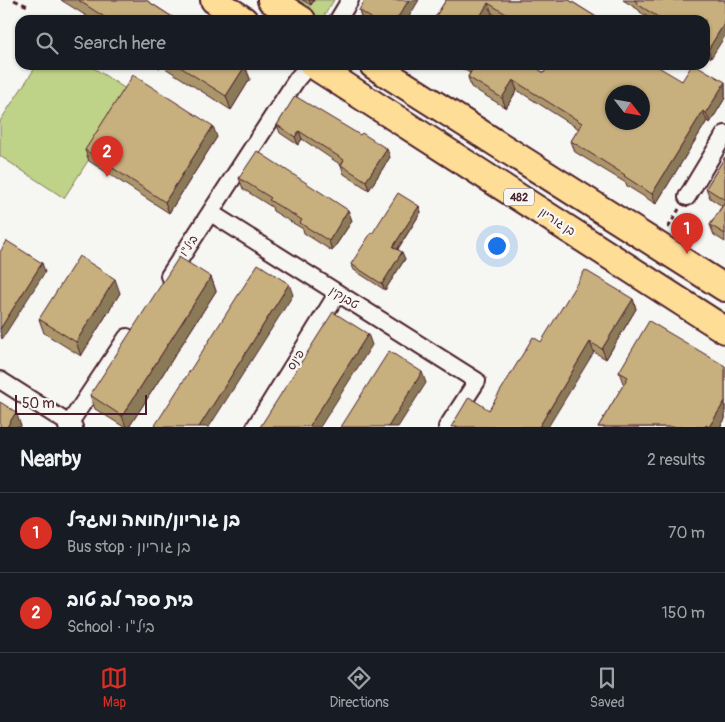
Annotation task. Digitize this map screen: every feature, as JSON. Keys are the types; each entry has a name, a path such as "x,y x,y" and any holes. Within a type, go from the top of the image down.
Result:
{"main road":[{"path":"214,0 236,15"},
{"path":"271,0 294,15"},
{"name":"בן גוריון","path":"321,70 725,330"},
{"name":"482","path":"381,70 725,288"}],"street":[{"path":"341,15 350,0"},
{"name":"ביל\"ו","path":"162,286 305,70"},
{"path":"687,197 725,134"},
{"name":"טבנקין","path":"211,213 477,381 447,427"},
{"name":"פינס","path":"255,427 338,294"},
{"path":"0,380 70,426 135,326"}],"path":[{"path":"14,0 30,7"},
{"path":"658,246 687,197"}],"green space":[{"path":"292,0 334,0 325,15 316,15"},
{"path":"34,70 97,70 132,93 64,198 0,156 0,121"}],"building":[{"path":"78,0 146,0 169,15 101,15"},
{"path":"365,0 409,0 399,15 366,15 359,10"},
{"path":"446,0 569,0 593,15 508,15 488,3 481,15 437,15"},
{"path":"634,0 725,0 725,22 710,47 710,15 655,15 637,4"},
{"path":"185,70 242,70 226,96"},
{"path":"472,70 540,70 544,73 546,70 663,70 682,81 689,70 705,70 725,82 706,113 703,111 652,194 571,141 582,123 513,80 502,98 468,77"},
{"path":"133,75 213,126 165,202 85,150"},
{"path":"295,96 387,149 366,181 341,165 344,160 299,131 295,137 277,125"},
{"path":"257,151 348,210 329,241 300,223 302,220 269,200 271,198 239,178"},
{"path":"725,157 725,200 706,188"},
{"path":"398,193 419,206 393,247 402,252 382,284 351,264"},
{"path":"725,202 725,234 710,225"},
{"path":"7,241 42,263 0,329 0,252"},
{"path":"79,256 115,279 76,342 39,319"},
{"path":"179,257 211,277 122,416 90,395"},
{"path":"258,264 289,284 199,427 154,427"},
{"path":"585,270 633,299 602,349 590,342 539,427 451,427 469,397 489,410 533,337 541,342"},
{"path":"333,312 368,334 309,427 260,427"},
{"path":"649,321 725,366 725,401 709,427 706,425 705,427 598,427 628,377 619,372"},
{"path":"389,351 422,372 388,427 341,427"},
{"path":"0,402 16,412 7,427 0,427"}],"place":[{"name":"בית ספר לב טוב","path":"107,177"},
{"name":"בן גוריון/חומה ומגדל","path":"687,254"}]}
